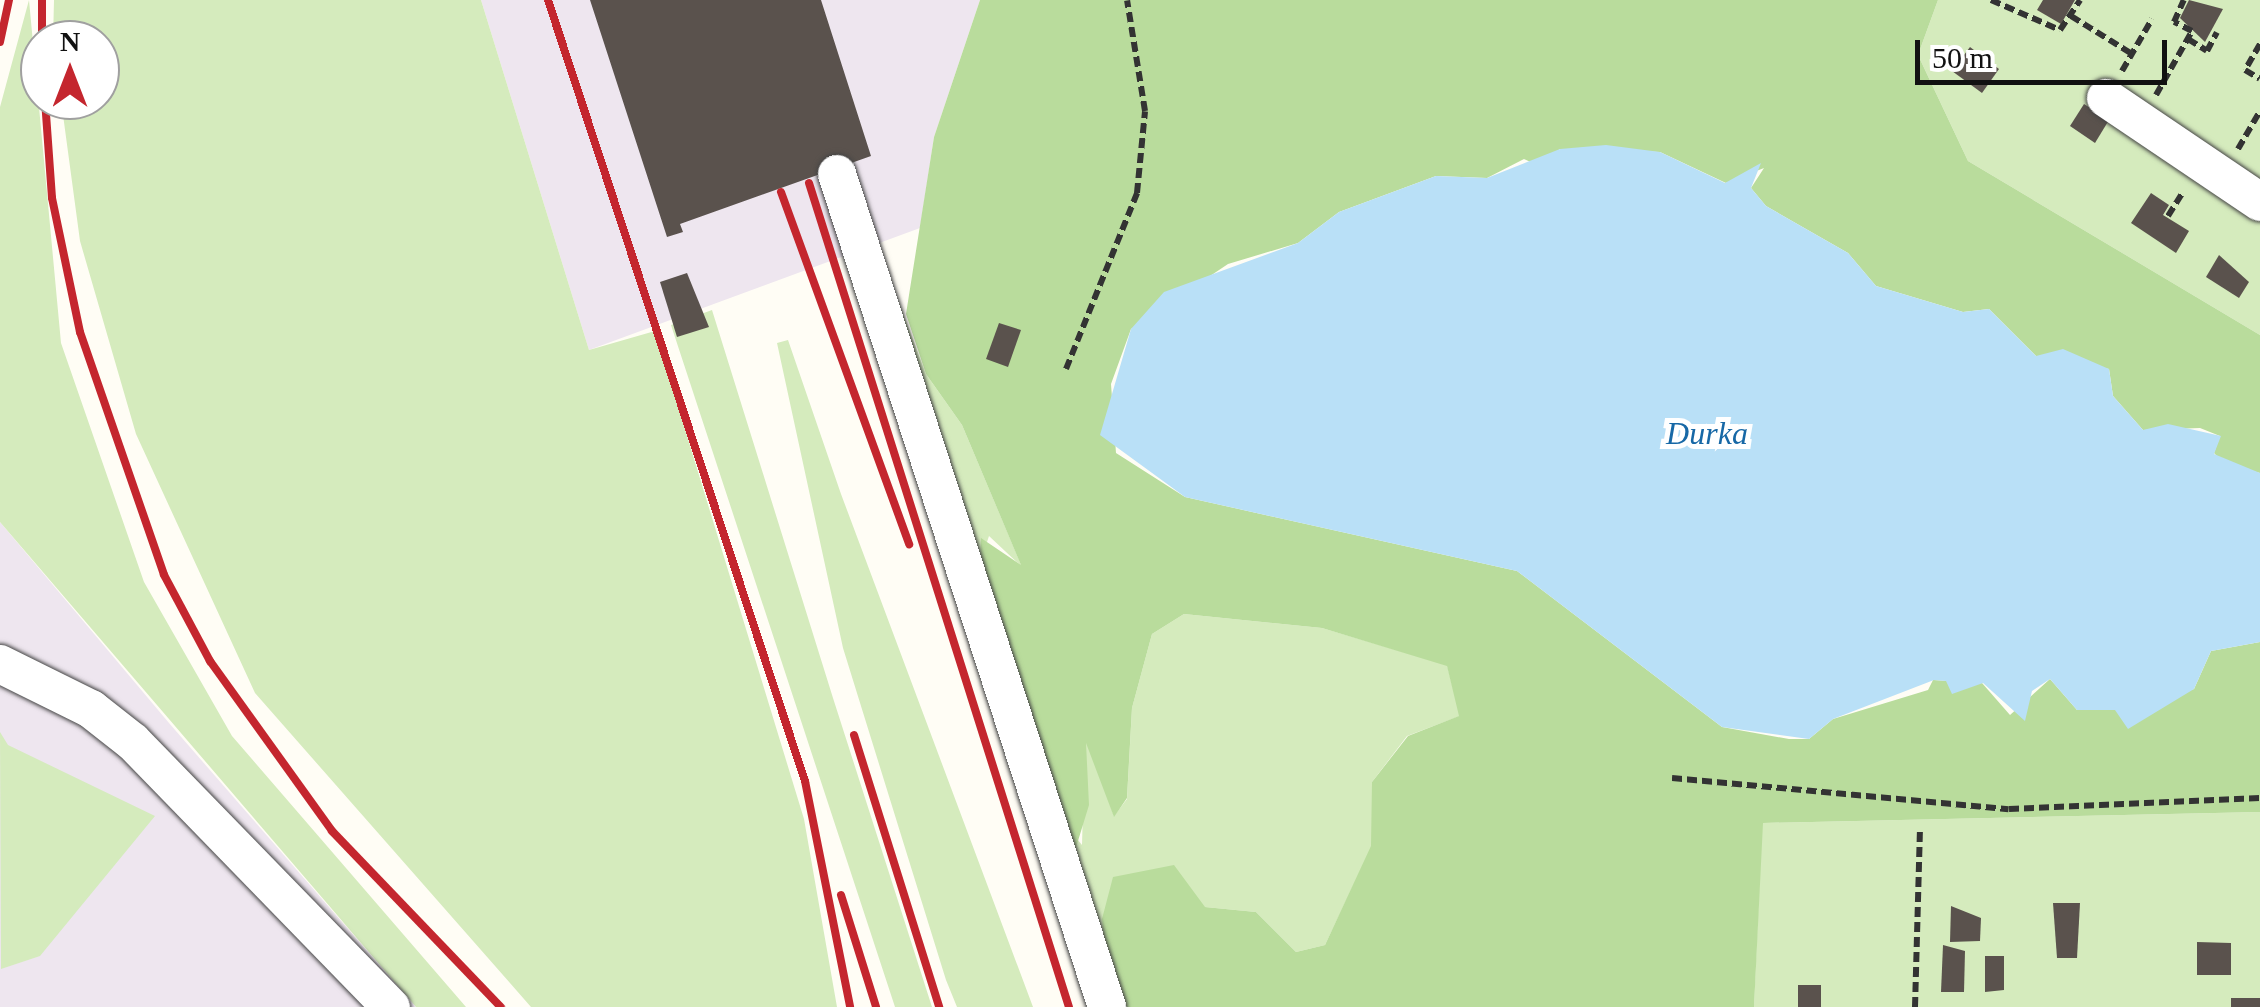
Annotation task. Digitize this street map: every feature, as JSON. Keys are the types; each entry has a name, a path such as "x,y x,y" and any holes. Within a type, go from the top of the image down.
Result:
{"lane":[{"path":"2106,98 2260,202"},
{"path":"836,174 1107,1007"},
{"path":"0,664 91,709 134,742 391,1007"}],"path":[{"path":"1066,369 1136,194 1145,112 1128,0"},
{"path":"1991,0 2054,30 2071,16 2080,0"},
{"path":"2140,123 2192,31 2174,22 2184,0"},
{"path":"2071,16 2132,54"},
{"path":"2106,98 2152,19"},
{"path":"2188,39 2207,51 2217,32"},
{"path":"2260,44 2245,70 2260,79"},
{"path":"1672,778 2010,809 2260,798"},
{"path":"1915,1007 1920,828"}],"shaded area":[{"path":"481,0 980,0 934,137 920,228 589,350"},
{"path":"0,522 169,723 416,1007 0,1007"}],"green space":[{"path":"29,0 31,20 24,20"},
{"path":"54,0 481,0 589,350 655,331 804,819 837,1007 531,1007 255,693 136,434 80,241 64,120 120,120 120,20 54,20"},
{"path":"980,0 1938,0 1918,55 1968,161 2260,335 2260,473 2225,464 2214,453 2220,436 2200,428 2143,430 2113,396 2109,369 2036,356 1989,309 1963,312 1876,286 1848,253 1766,206 1751,188 1764,168 1726,183 1660,152 1560,149 1537,165 1524,159 1487,178 1436,176 1339,212 1298,243 1228,264 1131,329 1111,384 1116,453 1185,497 1517,571 1722,727 1789,739 1809,739 1833,719 1928,690 1933,680 1982,683 2010,715 2050,679 2077,710 2116,710 2194,689 2211,651 2260,642 2260,812 1763,823 1754,1007 1126,1007 1107,967 1102,919 1113,877 1174,865 1205,907 1256,912 1296,952 1325,945 1371,846 1372,782 1408,736 1459,716 1447,666 1322,628 1184,614 1152,634 1132,708 1127,798 1114,817 1086,743 1089,805 1074,854 980,563 981,538 1021,565 962,425 926,374 906,314 934,137"},
{"path":"1938,0 2260,0 2260,335 1968,161 1918,55"},
{"path":"20,33 20,120 40,120 61,343 144,582 232,736 466,1007 416,1007 0,522 0,107"},
{"path":"886,297 898,300 926,374 962,425 1022,567 989,536 980,563"},
{"path":"712,310 932,1007 895,1007 671,325"},
{"path":"788,340 841,494 1033,1007 957,1007 946,980 843,648 777,343"},
{"path":"1184,614 1322,628 1447,665 1460,716 1407,736 1372,782 1372,846 1325,945 1296,952 1256,912 1205,907 1107,967 1064,823 1082,845 1085,735 1114,816 1127,799 1132,708 1152,634"},
{"path":"0,732 8,745 155,816 40,956 1,969"},
{"path":"2260,812 2260,1007 1754,1007 1762,823"}],"water":[{"name":"Durka","path":"1606,145 1660,152 1725,183 1761,163 1751,188 1766,206 1848,253 1876,286 1963,312 1989,309 2036,356 2063,349 2109,369 2113,396 2143,430 2168,424 2221,436 2214,454 2260,473 2260,642 2211,651 2194,689 2128,729 2115,710 2077,710 2050,679 2032,691 2025,721 1983,683 1952,694 1946,681 1934,680 1833,719 1809,739 1722,727 1517,571 1185,497 1100,435 1131,329 1164,292 1298,243 1339,212 1436,176 1487,178 1560,149"}],"building":[{"path":"590,0 821,0 871,156 680,224 683,232 667,237"},
{"path":"2043,0 2075,0 2061,24 2037,10"},
{"path":"2189,0 2223,9 2205,42 2180,18"},
{"path":"1970,47 1999,69 1982,93 1952,71"},
{"path":"2084,104 2109,120 2095,143 2070,126"},
{"path":"2151,193 2169,205 2163,215 2189,231 2176,253 2131,223"},
{"path":"2219,255 2249,282 2239,298 2206,277"},
{"path":"687,273 709,327 677,337 660,282"},
{"path":"999,323 1021,330 1008,367 986,359"},
{"path":"2053,903 2080,903 2077,958 2057,958"},
{"path":"1951,906 1981,918 1980,941 1950,942"},
{"path":"2197,942 2231,943 2231,975 2197,975"},
{"path":"1943,945 1965,951 1964,992 1941,992"},
{"path":"1985,956 2004,956 2004,990 1985,992"},
{"path":"1798,985 1821,985 1821,1007 1798,1007"},
{"path":"2231,998 2260,998 2260,1007 2231,1007"}],"railway":[{"path":"0,42 9,0"},
{"path":"42,0 42,20"},
{"path":"548,0 805,781 850,1007"},
{"path":"46,120 52,198 80,332 164,575 210,661 332,831 501,1007"},
{"path":"809,183 1069,1007"},
{"path":"781,192 909,544"},
{"path":"854,735 939,1007"},
{"path":"841,895 876,1007"}]}
